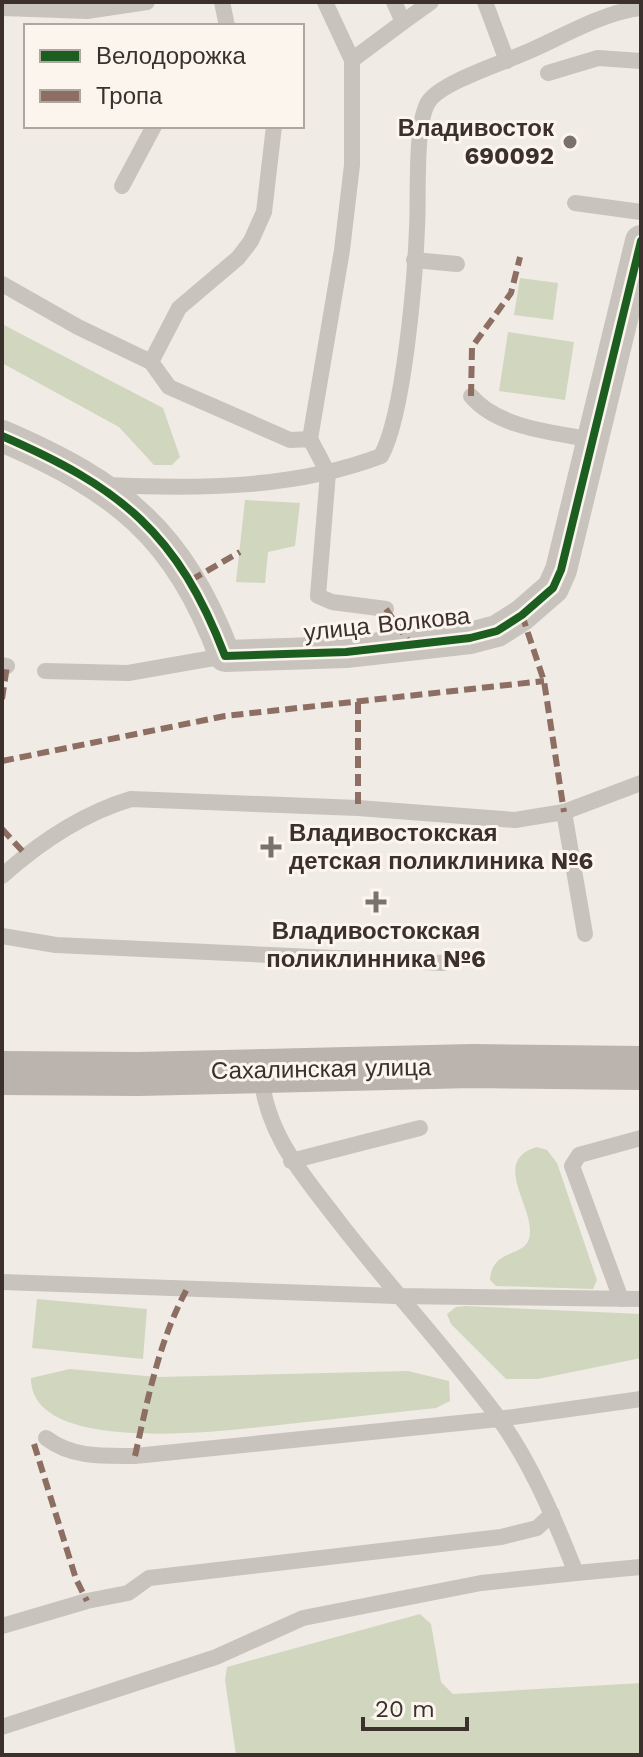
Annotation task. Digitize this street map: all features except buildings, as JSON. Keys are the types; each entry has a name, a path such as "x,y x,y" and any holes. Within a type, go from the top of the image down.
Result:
{"main road":[{"name":"Сахалинская улица","path":"2,1073 641,1068"}],"street":[{"name":"улица Волкова","path":"225,656 346,652 470,638 497,631 553,588 561,570 641,241"},
{"path":"2,436 97,484 143,518 197,591 225,656"}],"lane":[{"path":"2,8 87,11 147,2"},
{"path":"222,2 227,24"},
{"path":"325,2 352,60 352,165 342,250 310,439 328,473 318,596 332,602 386,609"},
{"path":"394,2 403,22"},
{"path":"352,60 431,2"},
{"path":"485,2 507,61"},
{"path":"381,456 394,425 414,260 417,176 427,104 439,92 632,6"},
{"path":"548,73 598,58 641,61"},
{"path":"122,186 153,128"},
{"path":"151,362 179,308 238,258 251,241 264,212 274,128"},
{"path":"575,203 641,212"},
{"path":"414,260 457,264"},
{"path":"2,284 78,327 151,362 169,387 290,440 310,439"},
{"path":"471,396 483,410 501,418 592,440"},
{"path":"97,484 156,487 256,484 328,473 381,456 399,456"},
{"path":"45,671 128,673 225,656"},
{"path":"2,876 75,821 101,808 131,799 358,808 515,820 564,812 641,783"},
{"path":"564,812 585,934"},
{"path":"2,936 56,945 443,963"},
{"path":"261,1069 267,1113 291,1161 396,1296 499,1419 552,1514 576,1573"},
{"path":"291,1161 420,1128"},
{"path":"621,1299 572,1166 579,1155 641,1138"},
{"path":"2,1282 396,1296 641,1299"},
{"path":"46,1438 63,1451 92,1456 135,1456 499,1419 641,1399"},
{"path":"2,1626 87,1601 128,1593 149,1578 501,1537 537,1528 552,1514"},
{"path":"2,1727 216,1657 303,1618 481,1583 641,1567"}],"green space":[{"path":"520,278 558,283 553,320 514,315"},
{"path":"2,324 163,408 180,457 172,465 154,465 119,427 2,363"},
{"path":"508,332 574,342 565,400 499,391"},
{"path":"245,500 300,503 295,546 268,552 265,583 236,582"},
{"path":"537,1147 547,1150 557,1163 597,1280 593,1289 496,1286 490,1280 497,1262 528,1241 529,1221 515,1172 517,1162 524,1153"},
{"path":"37,1299 147,1309 143,1359 32,1348"},
{"path":"456,1307 641,1314 641,1358 538,1379 506,1379 451,1324 447,1314"},
{"path":"70,1369 157,1377 408,1371 449,1381 450,1401 436,1408 234,1430 145,1434 102,1430 65,1421 40,1404 31,1378"},
{"path":"420,1614 431,1624 441,1682 453,1694 641,1683 641,1755 236,1755 225,1680 227,1667"}],"marked path":[{"path":"471,396 472,347 511,293 520,257"},
{"path":"191,580 240,552"},
{"path":"386,609 409,642"},
{"path":"522,615 544,681 564,812"},
{"path":"2,699 7,666"},
{"path":"2,761 225,716 544,681"},
{"path":"358,702 358,808"},
{"path":"2,829 26,855"},
{"path":"135,1456 162,1348 188,1287"},
{"path":"34,1444 76,1579 87,1601"}],"cycle path":[{"path":"2,436 80,475 140,519 165,546 187,577 207,613 225,656 346,652 470,638 497,631 522,615 553,588 561,570 641,241"}],"place":[{"name":"Владивосток 690092","path":"570,142"},
{"name":"Владивостокская детская поликлиника №6","path":"271,847"},
{"name":"Владивостокская поликлинника №6","path":"376,902"}]}
